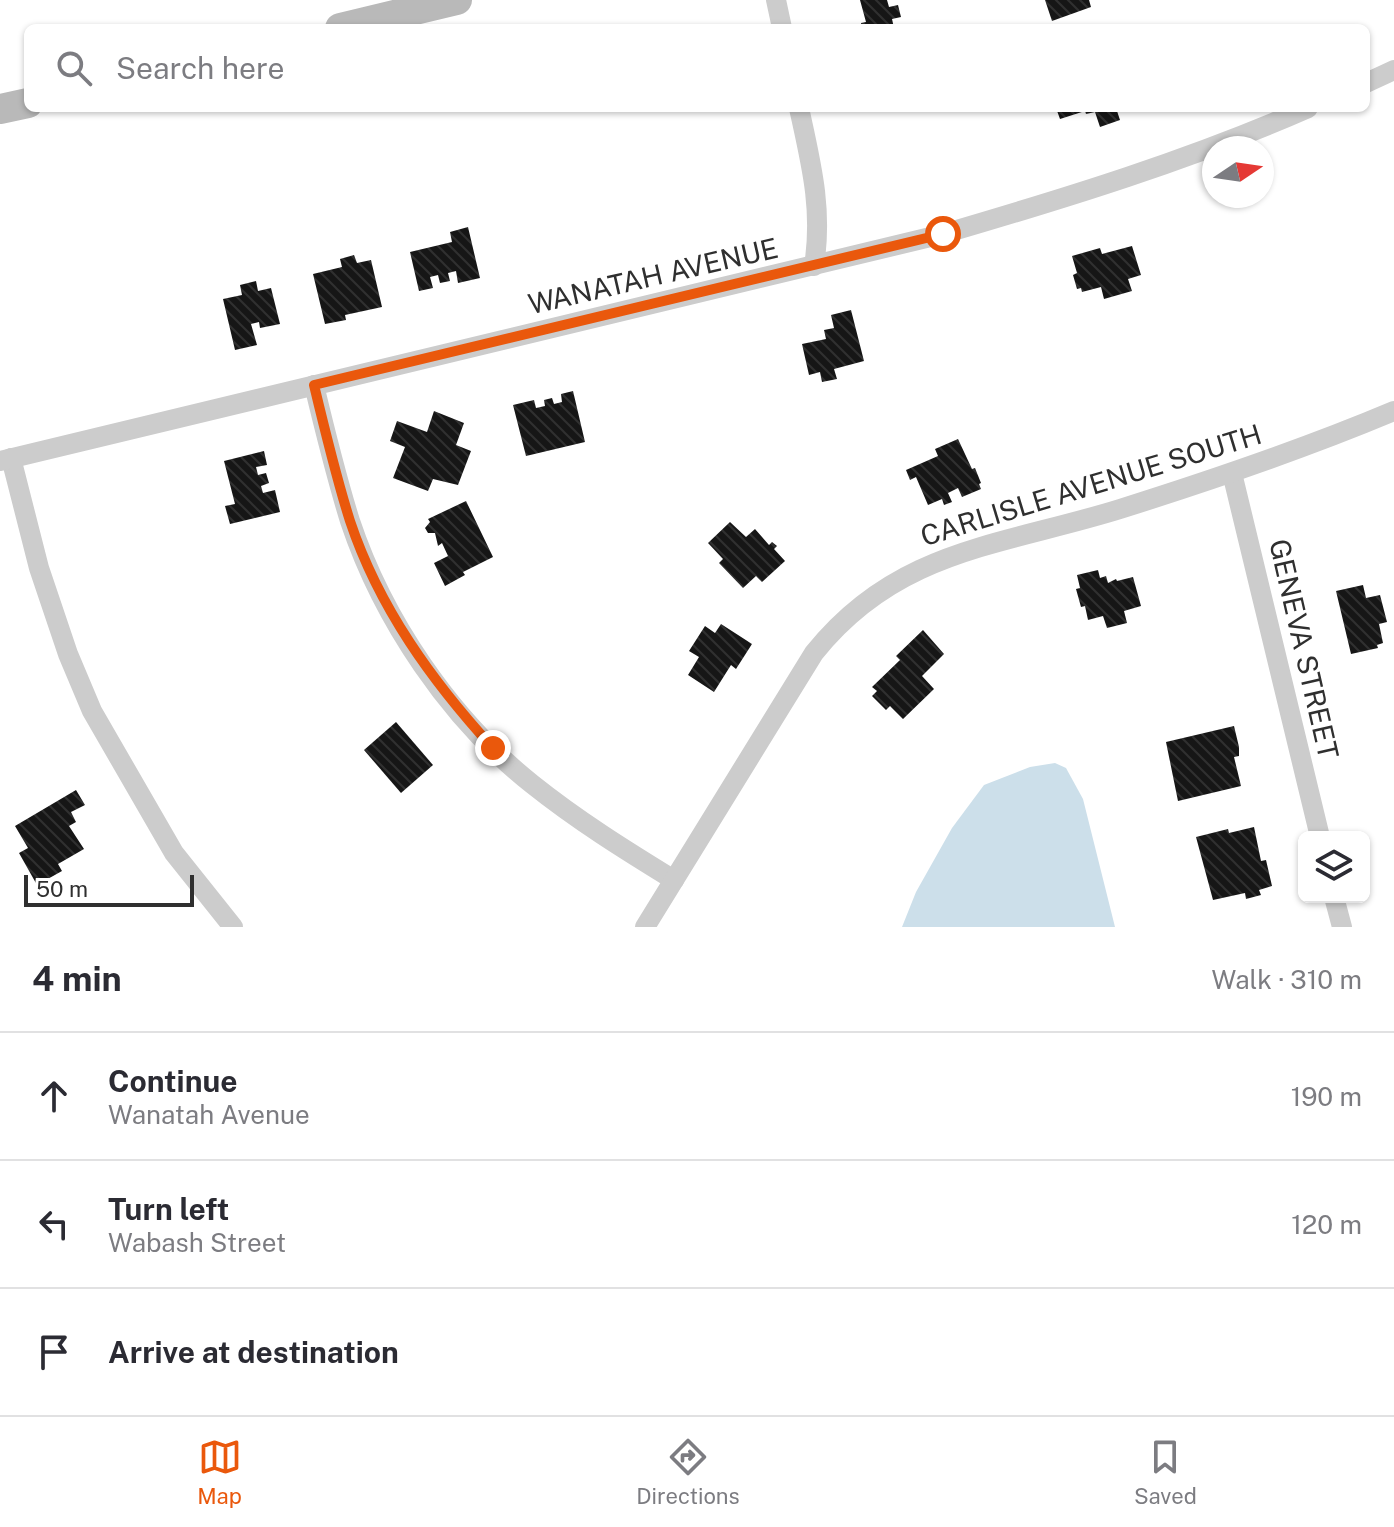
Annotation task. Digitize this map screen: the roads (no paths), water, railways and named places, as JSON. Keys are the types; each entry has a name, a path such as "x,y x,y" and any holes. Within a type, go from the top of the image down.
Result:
{"street":[{"path":"357,24 457,0"},
{"path":"776,0 781,24"},
{"path":"1370,81 1394,70"},
{"path":"0,109 24,104"},
{"path":"800,112 818,208 819,237 814,266"},
{"name":"WANATAH AVENUE","path":"6,459 943,234 1042,205 1197,152 1298,112"},
{"path":"314,385 351,522 393,616 420,660 457,709 530,782 591,829 674,880"},
{"name":"CARLISLE AVENUE SOUTH","path":"645,927 814,653 832,631 873,595 922,567 945,558 1232,473 1394,411"},
{"path":"6,459 68,654 92,711 174,853 233,927"},
{"name":"GENEVA STREET","path":"1232,473 1319,831"},
{"path":"1336,903 1342,927"}],"water":[{"path":"1055,763 1066,768 1083,799 1115,927 902,927 916,892 952,828 984,785 1030,767"}]}
